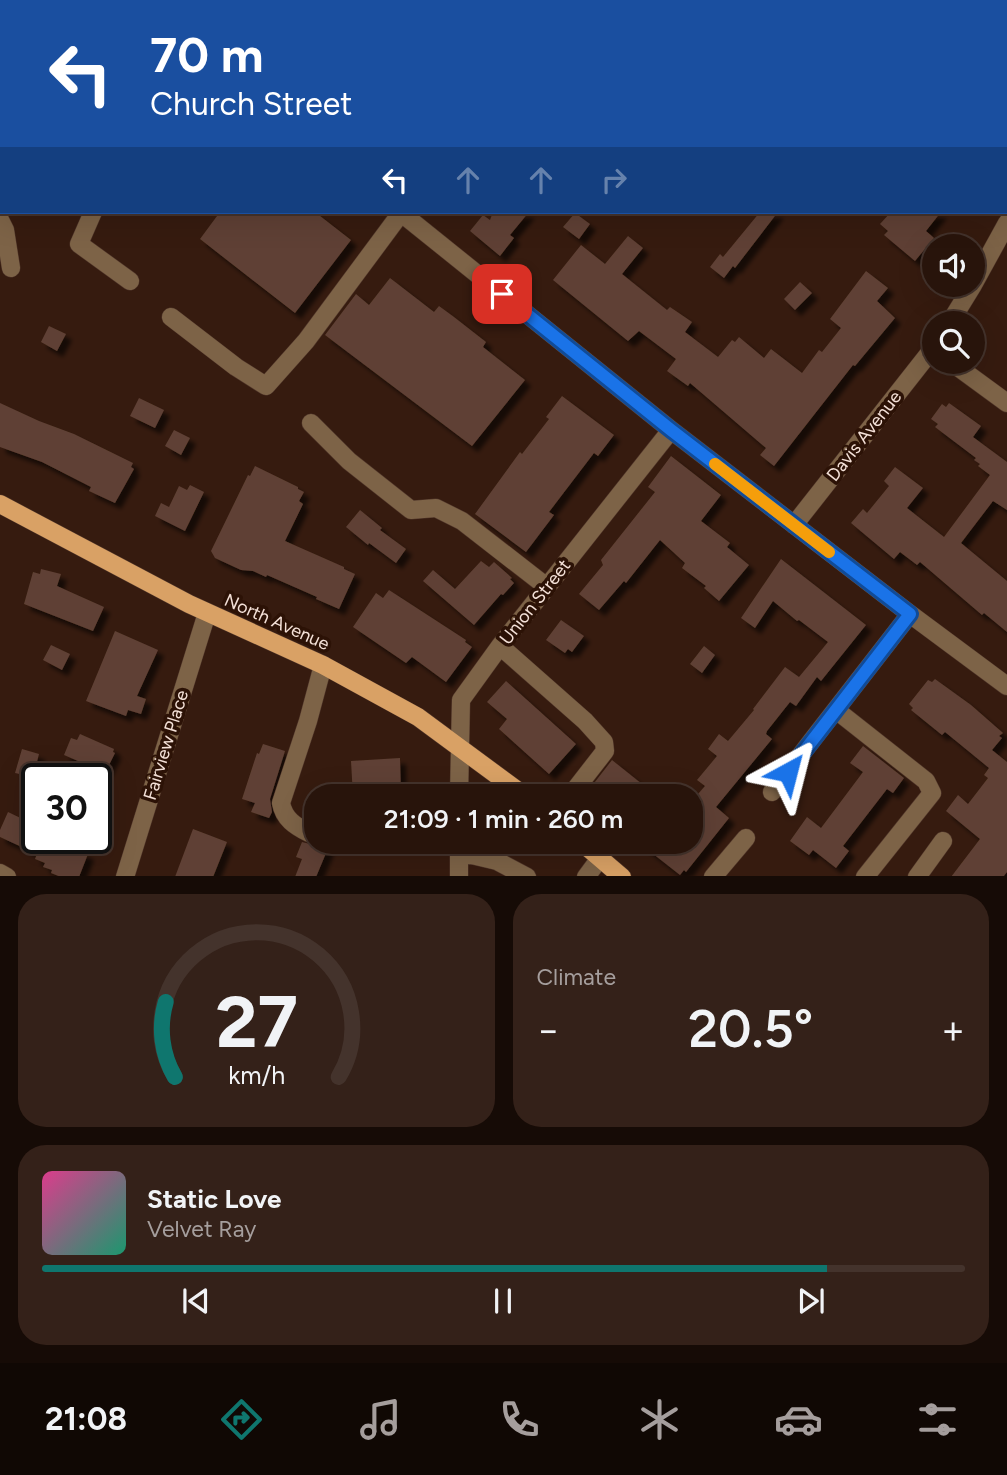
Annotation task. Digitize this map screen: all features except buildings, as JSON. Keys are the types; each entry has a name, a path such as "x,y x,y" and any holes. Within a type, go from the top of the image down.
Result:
{"main road":[{"name":"North Avenue","path":"0,504 207,614 323,665 418,717 509,784"},
{"path":"595,854 621,876"}],"street":[{"path":"92,214 79,244 130,281"},
{"path":"171,317 236,367 266,386 409,215 671,430 1007,685"},
{"path":"0,220 5,230 11,268"},
{"path":"985,263 1007,223"},
{"name":"Davis Avenue","path":"793,525 922,364"},
{"path":"968,374 1007,402"},
{"path":"311,423 349,461 411,510 436,508 462,521 547,587"},
{"name":"Union Street","path":"459,784 461,700 500,646 671,430"},
{"name":"Fairview Place","path":"125,876 207,614"},
{"path":"772,792 910,614"},
{"path":"500,646 604,741 605,751 579,784"},
{"path":"304,830 294,825 283,813 281,803 309,722 323,665"},
{"path":"836,710 926,781 932,793 866,876"},
{"path":"714,876 746,838"},
{"path":"918,876 943,841"},
{"path":"458,876 459,854"},
{"path":"478,854 525,876"},
{"path":"587,876 600,858"}],"slow traffic":[{"path":"715,464 829,552"}],"route":[{"path":"502,294 671,430 910,614 788,772"}]}
